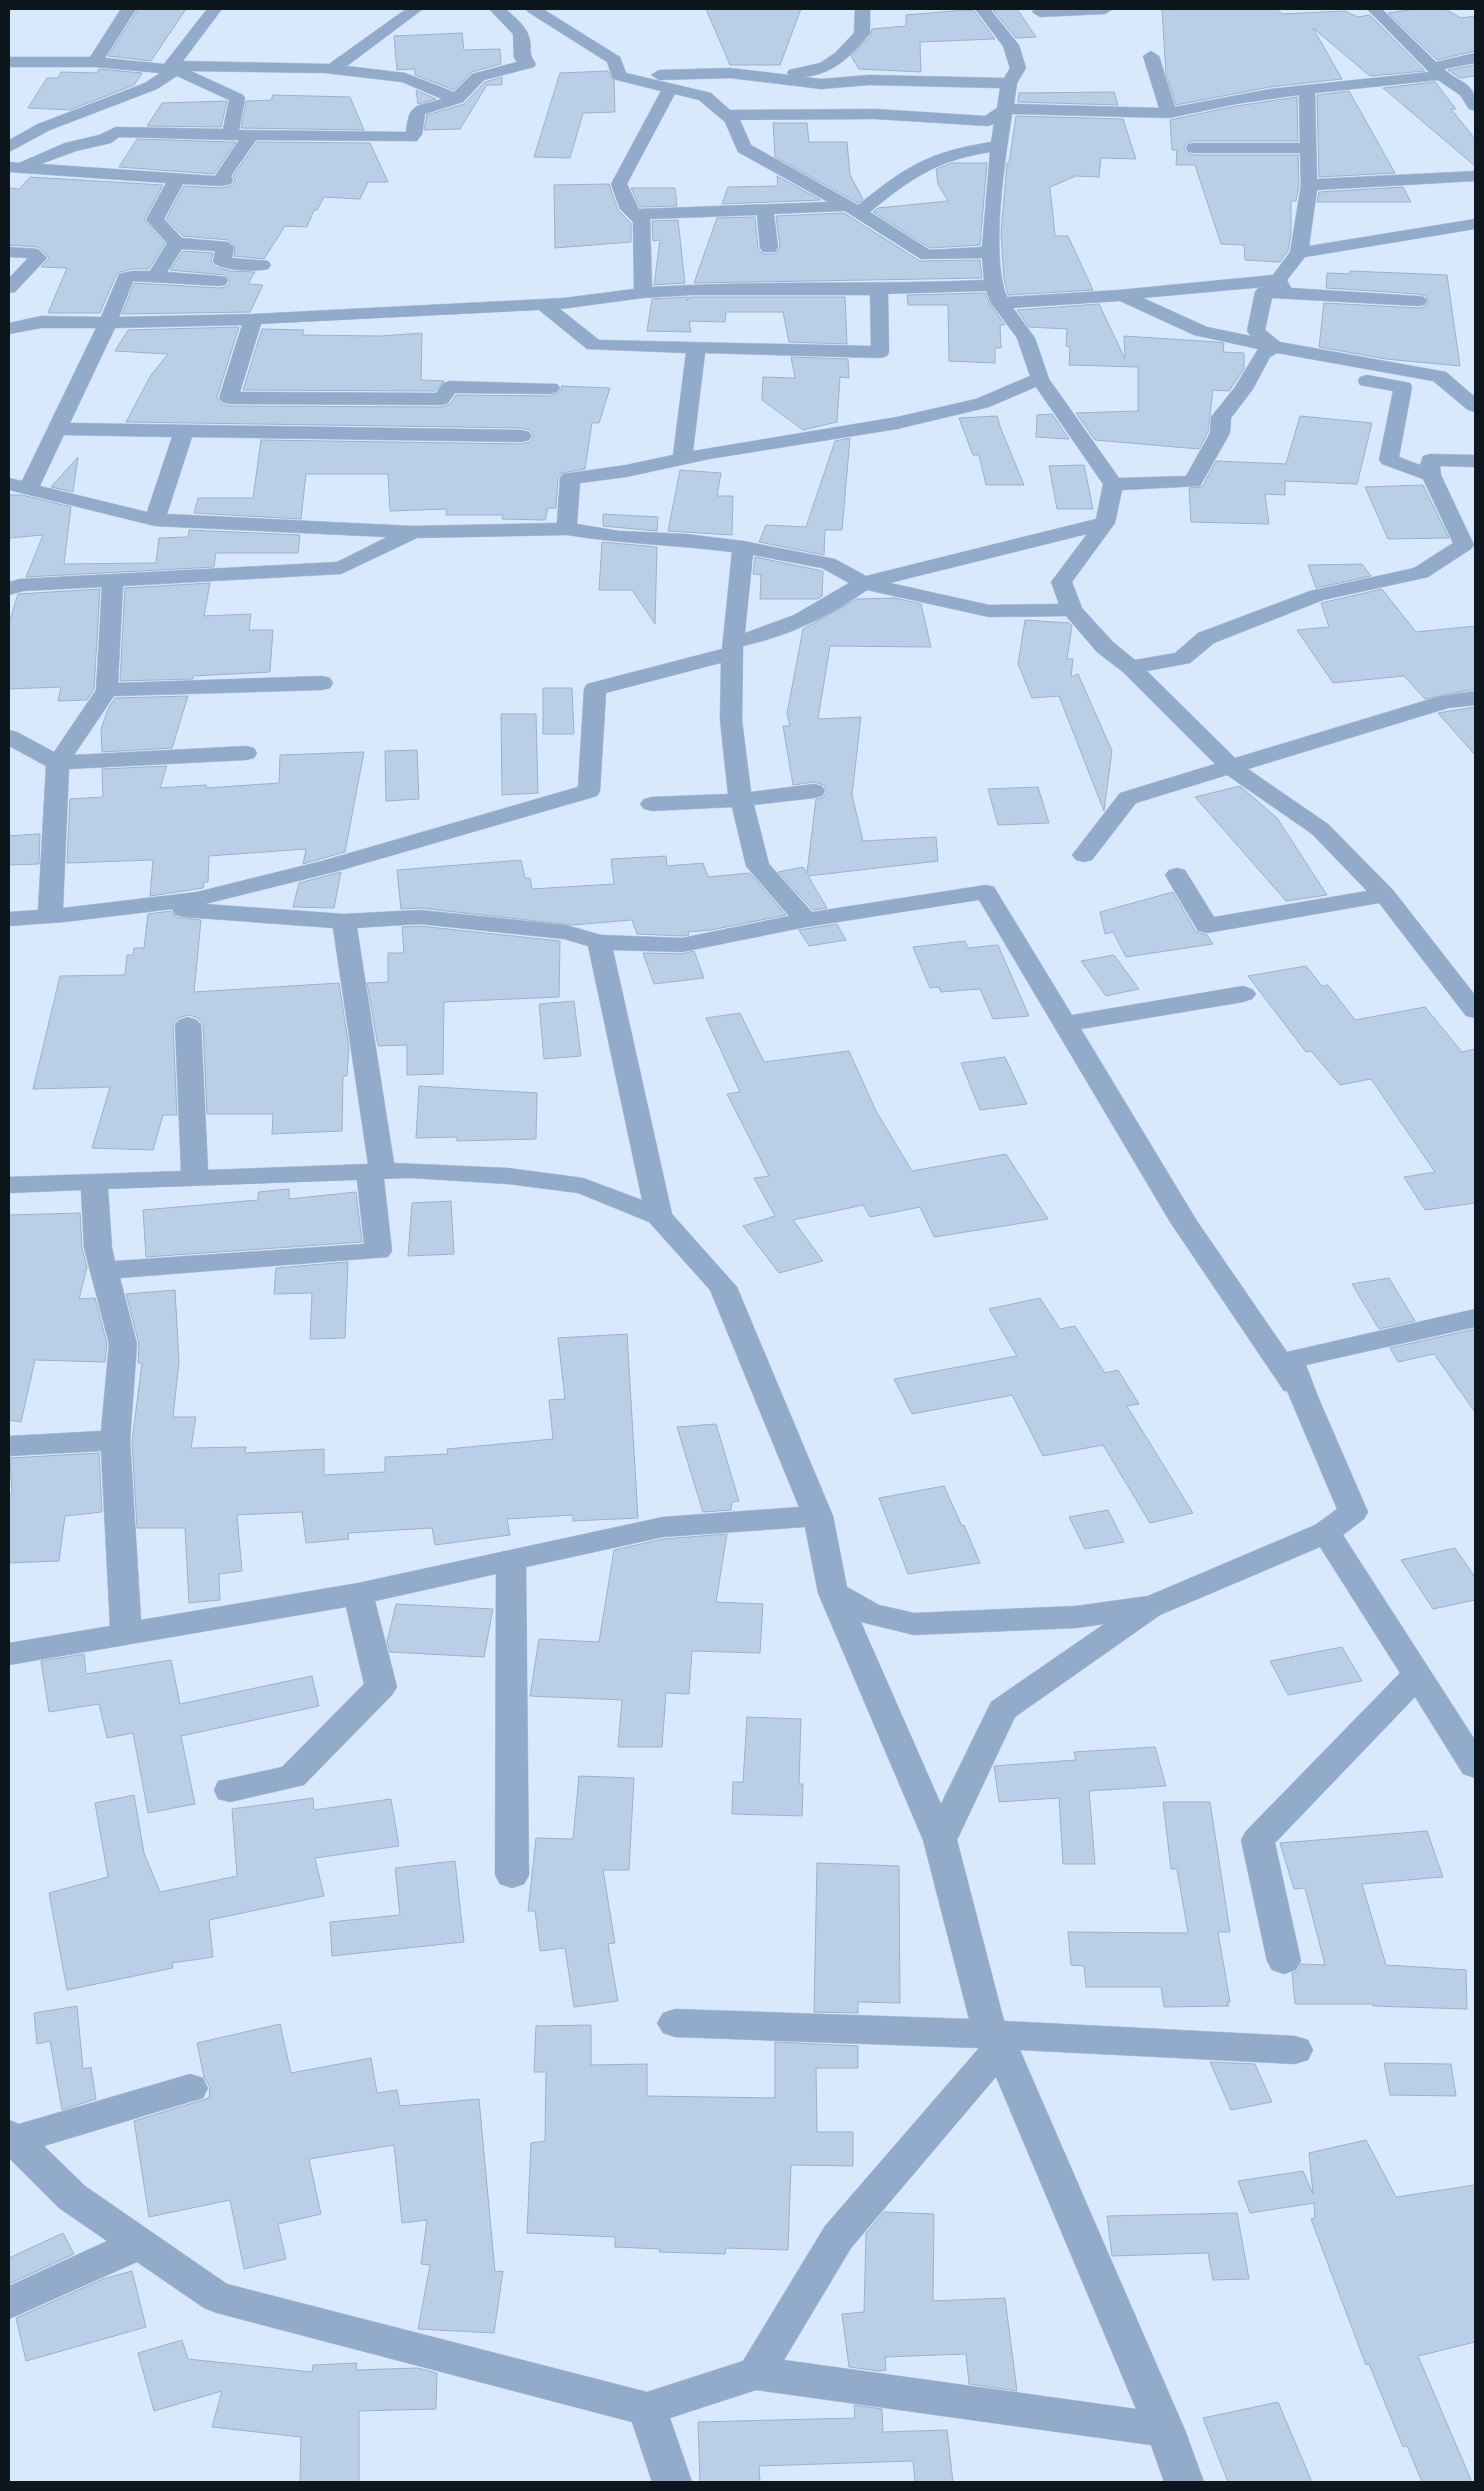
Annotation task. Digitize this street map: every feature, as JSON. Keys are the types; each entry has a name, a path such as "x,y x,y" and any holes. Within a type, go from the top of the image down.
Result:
{"street":[{"path":"95,62 128,9"},
{"path":"9,147 44,127 151,86 172,69 215,9"},
{"path":"332,69 416,9"},
{"path":"14,167 71,147 105,139 116,132 406,138 414,134 416,114 419,111 457,99 478,77 528,64 522,58 523,47 519,28 498,9"},
{"path":"533,9 614,60 620,76"},
{"path":"620,76 810,73 836,62 862,34 862,9"},
{"path":"982,9 1011,45 1018,68 1009,84 999,146 990,252 992,285 1000,303 1026,338 1040,379 1113,484 1105,523 1061,582 1072,610 1105,647 1131,667 1232,768 1320,829 1385,895 1467,991 1475,1011"},
{"path":"1040,12 1105,9"},
{"path":"1374,9 1438,71 1471,92 1475,106"},
{"path":"1151,56 1169,113"},
{"path":"726,115 875,114 988,121 1006,109 1169,113 1438,71 1475,58"},
{"path":"9,62 95,62 172,69 332,69 405,78 457,99"},
{"path":"172,69 237,98 230,135"},
{"path":"739,74 821,84 870,80 1009,84"},
{"path":"620,76 705,96 732,120 744,148 853,210 926,256 990,252"},
{"path":"643,293 642,220 629,209 619,184 671,88"},
{"path":"1000,303 1123,295 1278,280 1299,253 1309,185 1307,90"},
{"path":"14,167 211,182 225,180 222,178 251,135"},
{"path":"634,214 765,209 853,210 930,162 952,155 999,146"},
{"path":"1194,148 1308,148"},
{"path":"1309,185 1475,176"},
{"path":"176,180 156,220 177,243 222,246 225,247 223,263 262,265"},
{"path":"765,209 769,248"},
{"path":"1299,253 1475,224"},
{"path":"155,277 177,243"},
{"path":"9,252 32,253 38,258 14,300 42,322"},
{"path":"219,281 132,276 125,278 108,323 56,429 19,486 155,520 412,532 567,529 619,537 686,540 743,547 828,563 862,583 989,611 1072,610"},
{"path":"1264,292 1284,292 1278,280"},
{"path":"9,328 42,322 108,323 253,319 543,304 643,293 992,285"},
{"path":"543,304 594,345 880,352 879,288"},
{"path":"1264,292 1418,301"},
{"path":"1264,292 1256,331 1274,347"},
{"path":"1123,295 1201,332 1439,376 1475,406"},
{"path":"253,319 229,398 441,398 450,387 550,388"},
{"path":"1113,484 1193,482 1220,433 1221,418 1263,354 1274,347"},
{"path":"682,458 696,348"},
{"path":"1260,361 1403,387 1388,460 1431,475"},
{"path":"567,529 570,478 907,421 982,403 1040,379"},
{"path":"56,429 522,436"},
{"path":"155,520 184,431"},
{"path":"1131,667 1182,658 1206,638 1317,595 1422,573 1464,545 1431,475 1430,460 1475,461"},
{"path":"9,919 197,899 330,866 589,791 595,689 762,637 836,602 862,583 1105,523"},
{"path":"9,589 20,586 341,568 412,532"},
{"path":"743,547 732,647 730,720 741,800 758,866 806,920"},
{"path":"50,916 58,762 107,690 112,582"},
{"path":"107,690 322,683"},
{"path":"1084,855 1128,798 1445,702 1475,698"},
{"path":"9,737 58,762 246,753"},
{"path":"652,804 741,800 814,791"},
{"path":"1177,875 1206,926 1385,895"},
{"path":"136,906 344,921 420,917 566,932 599,942 682,945 806,920 986,892 1184,1222 1304,1400"},
{"path":"103,1271 378,1251 376,1171 344,921"},
{"path":"599,942 658,1216"},
{"path":"1065,1024 1243,994"},
{"path":"188,1025 195,1178"},
{"path":"9,1185 376,1171 508,1176 583,1186 658,1216 723,1286 818,1516 833,1593 940,1840 995,2040 1165,2430 1184,2482"},
{"path":"94,1182 98,1248 123,1344 115,1440 126,1634"},
{"path":"940,1840 1002,1710 1153,1606 1326,1532 1353,1512 1304,1400 1290,1360 1475,1318"},
{"path":"9,1446 115,1440"},
{"path":"9,1654 358,1594 663,1527 818,1516"},
{"path":"1326,1532 1475,1766"},
{"path":"512,1561 512,1875"},
{"path":"833,1593 870,1614 914,1624 1076,1617 1153,1606"},
{"path":"230,1790 292,1777 382,1687 358,1594"},
{"path":"1284,1961 1258,1840 1417,1674"},
{"path":"675,2023 995,2040 1295,2050"},
{"path":"756,2373 838,2237 995,2040"},
{"path":"11,2138 190,2088"},
{"path":"11,2138 72,2197 217,2297 647,2409 756,2373 1165,2430"},
{"path":"9,2303 138,2244"},
{"path":"647,2409 672,2482"}],"building":[{"path":"138,9 186,9 151,61 108,56"},
{"path":"706,9 801,9 780,65 730,65"},
{"path":"1017,9 1036,37 1016,38 993,10"},
{"path":"1277,9 1282,14 1345,11 1358,17 1370,15 1425,71 1370,76 1313,28 1342,79 1270,87 1176,105 1166,74 1162,10"},
{"path":"1416,9 1445,9 1461,18 1475,16 1475,51 1437,60 1388,13"},
{"path":"964,10 974,11 995,39 920,42 921,72 859,69 851,56 871,35 872,29 906,26 906,15"},
{"path":"462,33 464,50 500,49 501,64 472,72 454,90 415,75 415,69 397,70 394,36"},
{"path":"1475,65 1475,76 1460,78 1448,70"},
{"path":"99,69 142,73 134,85 70,110 28,108 47,78 58,78 61,72 97,73"},
{"path":"608,71 614,81 615,112 583,113 570,158 534,157 560,73"},
{"path":"502,77 502,85 487,85 460,129 424,130 427,115 464,104 485,82"},
{"path":"1435,82 1456,109 1451,109 1475,139 1475,166 1383,88"},
{"path":"416,90 436,99 418,104"},
{"path":"1349,91 1395,173 1319,177 1317,95"},
{"path":"1114,92 1118,105 1018,102 1019,93"},
{"path":"273,95 350,97 364,130 241,128 246,101 271,100"},
{"path":"1297,97 1298,141 1194,141 1188,142 1184,147 1186,153 1194,155 1298,155 1299,185 1296,201 1291,201 1291,233 1288,251 1280,262 1245,260 1244,245 1221,244 1195,165 1176,165 1177,150 1172,150 1170,120 1236,106"},
{"path":"227,101 221,127 147,126 162,103"},
{"path":"1016,116 1123,119 1136,159 1101,158 1099,177 1076,176 1050,187 1055,236 1068,236 1093,290 1008,295 1004,279 1001,233 1007,163 1009,163"},
{"path":"773,123 807,123 809,142 847,142 850,175 863,199 858,203 775,157"},
{"path":"137,139 236,142 214,174 119,167"},
{"path":"257,142 370,143 388,182 368,182 360,199 324,197 317,210 314,210 307,227 285,226 264,259 234,256 235,246 228,240 183,236 166,219 184,186 220,188 231,186 235,181 233,176"},
{"path":"952,163 987,163 980,245 930,248 873,212 878,208 948,201 938,184 936,169"},
{"path":"777,176 821,200 722,204 728,187 778,186"},
{"path":"30,177 163,185 144,220 165,243 149,269 132,269 117,273 100,313 48,313 67,268 41,267 49,258 38,247 9,245 9,188 19,189"},
{"path":"609,184 618,210 631,223 631,242 555,248 554,185"},
{"path":"1403,187 1411,202 1317,202 1319,192"},
{"path":"631,188 675,188 677,206 640,207"},
{"path":"844,213 920,261 980,260 982,278 694,283 717,218 755,217 758,249 763,254 775,254 780,248 776,216"},
{"path":"678,220 685,283 654,285 660,240 653,241 652,221"},
{"path":"183,251 213,253 211,262 216,267 230,271 255,272 248,284 263,285 250,312 122,314 134,283 219,288 225,287 230,282 225,275 170,270"},
{"path":"1350,271 1447,275 1460,366 1386,359 1319,347 1324,303 1418,308 1424,307 1428,302 1426,296 1418,294 1326,288 1327,273 1350,274"},
{"path":"985,293 990,304 1005,325 1000,325 1001,348 995,348 995,363 949,361 948,305 908,305 907,295"},
{"path":"687,297 687,301 689,297 845,297 847,344 789,342 783,312 726,312 725,322 689,321 691,332 647,331 652,299"},
{"path":"1099,304 1125,359 1124,336 1217,342 1224,343 1223,352 1244,353 1244,369 1229,391 1213,390 1208,432 1199,449 1095,440 1076,413 1138,411 1138,367 1069,365 1070,347 1066,346 1067,329 1029,327 1017,310"},
{"path":"239,327 217,397 220,403 228,406 441,407 450,404 456,395 550,396 558,393 562,388 561,386 610,388 599,423 592,423 585,469 562,473 558,478 556,508 548,508 545,520 502,519 503,515 446,515 447,509 390,511 388,474 306,474 301,519 194,513 198,498 253,498 261,440 522,444 530,442 534,436 530,430 522,428 126,422 151,375 168,354 115,351 128,330"},
{"path":"262,329 304,330 302,335 380,336 422,333 421,380 444,381 435,391 243,390"},
{"path":"791,357 848,359 849,378 840,377 837,422 803,430 762,400 763,377 795,378"},
{"path":"1052,414 1069,439 1036,437 1037,415"},
{"path":"997,416 1024,485 986,485 979,455 973,455 959,418"},
{"path":"1300,416 1372,423 1357,484 1285,481 1285,495 1265,494 1269,524 1191,522 1189,488 1202,487 1216,461 1286,464"},
{"path":"850,438 842,530 825,530 824,555 759,542 766,525 806,527 835,441"},
{"path":"78,457 73,492 51,487"},
{"path":"1084,465 1093,509 1057,509 1049,466"},
{"path":"680,470 721,473 717,496 733,496 732,535 668,531"},
{"path":"1423,485 1449,538 1388,539 1365,487"},
{"path":"9,495 22,495 71,507 64,564 156,563 159,538 188,537 189,530 300,535 298,553 216,553 214,567 26,577 43,535 9,538"},
{"path":"603,514 658,517 657,531 603,526"},
{"path":"602,542 657,547 655,624 632,590 599,590"},
{"path":"755,557 823,571 822,596 817,599 760,599 761,575 753,574"},
{"path":"1362,564 1371,576 1316,588 1308,565"},
{"path":"210,583 204,616 251,614 249,630 273,630 270,672 193,676 193,679 120,681 125,588"},
{"path":"100,589 94,689 87,700 58,701 61,687 9,689 9,623 18,594"},
{"path":"1382,589 1416,632 1475,626 1475,689 1425,699 1404,676 1333,683 1297,630 1329,627 1321,603"},
{"path":"895,598 921,604 931,647 830,646 818,719 861,717 852,795 863,841 936,837 938,861 808,876 827,908 813,910 778,872 803,867 807,873 816,799 822,798 827,792 824,785 814,782 793,785 783,726 790,726 787,714 803,629 857,599"},
{"path":"1025,620 1069,623 1072,626 1067,659 1073,659 1071,677 1078,674 1112,751 1104,811 1059,696 1032,698 1018,664"},
{"path":"543,688 572,688 574,734 543,734"},
{"path":"188,696 172,748 102,752 101,729 108,709 115,698"},
{"path":"1475,707 1475,755 1438,713"},
{"path":"501,714 536,714 538,793 502,795"},
{"path":"417,750 419,799 386,801 385,751"},
{"path":"364,752 345,852 303,864 306,849 209,856 208,882 204,882 203,888 150,896 153,860 67,863 70,799 103,797 102,769 167,766 160,788 206,785 206,788 279,783 280,755"},
{"path":"1240,786 1277,818 1327,895 1286,901 1195,797"},
{"path":"1038,787 1049,823 998,825 988,789"},
{"path":"40,834 39,864 9,865 9,836"},
{"path":"666,856 667,866 703,863 708,877 750,873 786,915 711,930 688,932 689,935 682,936 637,934 632,920 572,925 420,908 401,909 397,870 521,860 525,878 530,878 532,889 614,884 611,859"},
{"path":"341,872 334,908 293,907 299,883"},
{"path":"1173,892 1196,932 1207,935 1213,944 1126,957 1113,932 1105,934 1100,912"},
{"path":"171,911 175,917 201,920 194,992 339,983 349,1048 347,1076 343,1076 342,1131 272,1134 273,1114 207,1114 203,1025 198,1018 189,1015 178,1018 173,1025 177,1115 163,1115 153,1150 92,1148 110,1087 33,1089 60,976 125,975 127,955 133,955 134,948 144,948 148,914"},
{"path":"837,924 846,940 809,946 799,930"},
{"path":"420,926 560,941 559,997 444,1002 443,1074 407,1075 407,1045 378,1046 367,983 388,982 388,953 404,953 402,927"},
{"path":"965,941 968,948 998,945 1029,1016 993,1019 980,989 941,992 939,987 930,988 913,947"},
{"path":"694,951 704,978 654,984 643,953 682,954"},
{"path":"1114,955 1139,989 1106,996 1081,961"},
{"path":"1306,966 1322,986 1328,985 1355,1020 1425,1007 1462,1052 1475,1049 1475,1203 1425,1210 1404,1177 1435,1172 1371,1079 1340,1085 1311,1051 1306,1052 1248,976"},
{"path":"574,1001 581,1056 544,1059 539,1004"},
{"path":"740,1013 764,1062 849,1051 876,1111 912,1171 1006,1154 1048,1219 934,1237 920,1207 870,1217 863,1205 793,1220 823,1261 779,1273 743,1226 775,1216 754,1178 769,1176 727,1094 740,1092 706,1018"},
{"path":"1005,1057 1027,1104 980,1110 961,1063"},
{"path":"419,1086 537,1093 536,1139 457,1141 457,1137 416,1138"},
{"path":"289,1189 289,1199 356,1192 362,1242 146,1257 143,1210 258,1200 258,1192"},
{"path":"451,1201 454,1254 408,1256 412,1203"},
{"path":"80,1213 82,1248 87,1267 79,1299 95,1298 107,1344 105,1362 35,1360 21,1422 9,1420 9,1215"},
{"path":"348,1262 345,1338 310,1339 312,1293 274,1294 276,1268"},
{"path":"1389,1278 1415,1321 1379,1329 1352,1284"},
{"path":"175,1290 179,1362 173,1417 196,1417 191,1448 246,1447 245,1453 324,1449 324,1475 385,1472 385,1457 448,1454 447,1449 553,1439 549,1400 565,1399 558,1338 627,1334 638,1518 573,1521 573,1515 507,1519 510,1535 435,1545 432,1528 348,1533 349,1539 306,1543 302,1512 237,1515 242,1571 219,1574 220,1600 189,1603 185,1528 137,1528 132,1441 142,1363 138,1363 139,1344 126,1294"},
{"path":"1040,1298 1060,1329 1075,1326 1105,1373 1118,1370 1139,1404 1127,1406 1193,1513 1150,1523 1103,1445 1043,1456 1012,1395 912,1414 894,1379 1017,1356 989,1309"},
{"path":"1475,1329 1475,1412 1434,1354 1398,1362 1390,1348"},
{"path":"716,1424 739,1501 732,1502 731,1510 703,1512 677,1427"},
{"path":"99,1453 102,1512 65,1516 59,1561 9,1563 9,1494 12,1494 10,1458"},
{"path":"944,1486 962,1526 964,1525 980,1563 908,1574 879,1498"},
{"path":"1108,1510 1124,1542 1085,1549 1069,1517"},
{"path":"727,1534 716,1602 763,1604 760,1653 692,1651 689,1694 666,1693 662,1747 618,1747 622,1700 530,1696 539,1639 599,1642 614,1550 663,1539"},
{"path":"1455,1548 1475,1577 1475,1600 1433,1609 1401,1560"},
{"path":"396,1604 493,1609 484,1657 390,1652 387,1642"},
{"path":"1342,1647 1362,1681 1288,1695 1270,1661"},
{"path":"84,1654 86,1674 171,1660 180,1704 312,1676 319,1706 181,1736 195,1804 148,1813 133,1733 107,1738 99,1704 49,1712 41,1661"},
{"path":"747,1717 801,1719 799,1784 803,1784 802,1816 732,1814 733,1782 743,1782"},
{"path":"1155,1747 1166,1786 1089,1791 1095,1864 1063,1864 1059,1798 999,1802 994,1766 1076,1760 1074,1752"},
{"path":"579,1776 634,1778 629,1870 603,1870 615,1943 608,1944 618,2001 574,2007 565,1948 540,1951 535,1911 528,1911 536,1838 573,1839"},
{"path":"134,1795 144,1853 160,1892 237,1876 232,1809 313,1798 314,1810 391,1799 399,1846 315,1858 324,1896 209,1920 213,1957 172,1963 173,1968 67,1990 49,1893 108,1877 95,1803"},
{"path":"1163,1802 1210,1802 1230,1932 1218,1932 1230,2002 1227,2002 1229,2006 1164,2007 1161,1987 1086,1987 1084,1966 1071,1965 1068,1932 1188,1933 1177,1869 1171,1869"},
{"path":"1427,1831 1443,1877 1362,1884 1386,1965 1466,1970 1467,2009 1373,2006 1373,2004 1295,2004 1292,1973 1298,1971 1301,1964 1325,1965 1305,1888 1294,1889 1280,1843"},
{"path":"455,1861 464,1942 332,1956 330,1922 400,1915 395,1868"},
{"path":"817,1863 899,1866 900,2003 858,2002 858,2013 814,2012"},
{"path":"77,2006 83,2069 91,2067 96,2099 62,2110 50,2041 37,2044 34,2013"},
{"path":"280,2024 291,2073 371,2058 377,2093 397,2090 400,2106 479,2099 495,2272 503,2271 494,2333 418,2329 430,2265 421,2264 427,2220 402,2223 394,2145 309,2159 321,2214 278,2224 286,2259 244,2269 230,2200 149,2217 134,2121 209,2098 210,2087 204,2077 197,2043"},
{"path":"591,2025 591,2065 647,2064 647,2096 775,2098 775,2042 858,2046 858,2068 816,2068 817,2132 853,2132 853,2166 791,2165 788,2250 726,2248 725,2254 659,2252 660,2249 615,2247 615,2237 527,2233 531,2143 545,2141 546,2072 534,2072 536,2026"},
{"path":"1210,2062 1255,2064 1272,2102 1231,2110"},
{"path":"1384,2063 1451,2064 1456,2096 1390,2095"},
{"path":"1366,2140 1396,2197 1475,2185 1475,2342 1418,2356 1472,2482 1422,2482 1407,2446 1403,2447 1369,2364 1366,2365 1311,2219 1315,2218 1314,2203 1250,2213 1238,2181 1303,2171 1313,2194 1309,2153"},
{"path":"884,2212 934,2214 933,2301 1005,2298 1017,2391 969,2384 966,2354 885,2357 886,2370 879,2371 849,2367 842,2314 864,2312 866,2233"},
{"path":"1237,2213 1249,2279 1213,2280 1208,2253 1112,2256 1107,2216"},
{"path":"63,2233 74,2254 9,2284 9,2258"},
{"path":"132,2271 146,2327 26,2361 16,2318 103,2279"},
{"path":"182,2340 188,2359 312,2372 313,2365 357,2363 356,2370 418,2368 437,2373 436,2409 359,2411 359,2482 300,2482 301,2437 212,2427 222,2391 154,2411 138,2353"},
{"path":"1278,2402 1312,2482 1228,2482 1203,2418"},
{"path":"854,2405 882,2409 883,2432 947,2430 953,2482 915,2482 913,2461 759,2466 760,2482 700,2482 698,2422 855,2418"}]}
